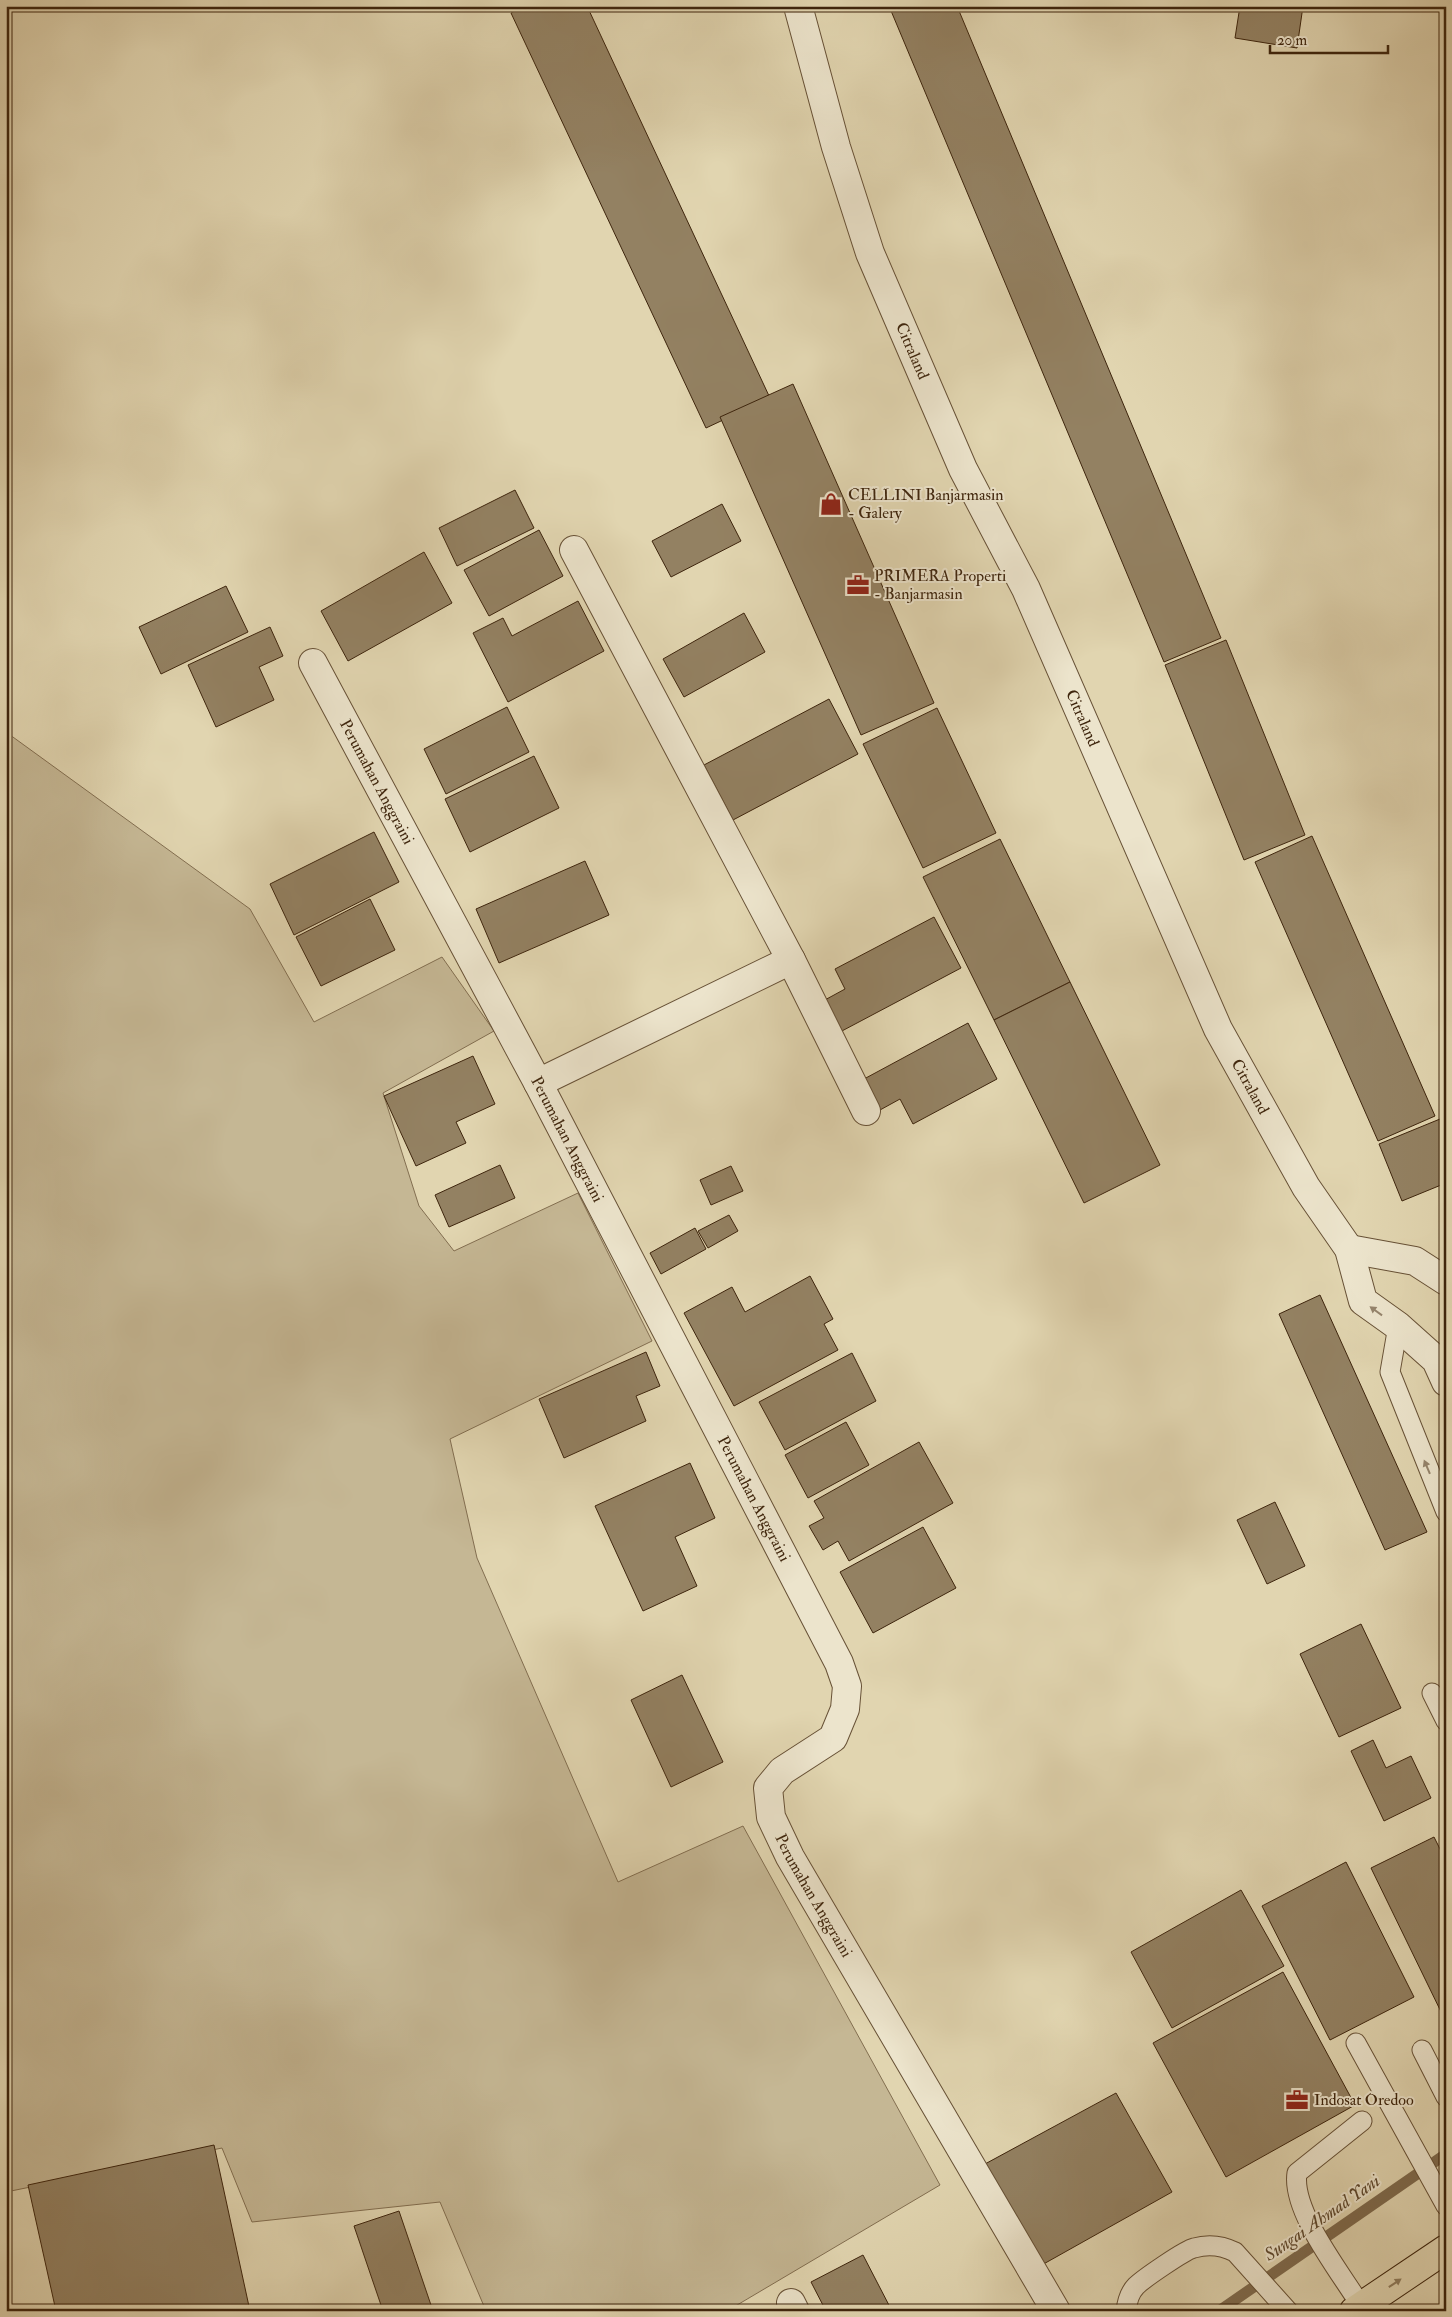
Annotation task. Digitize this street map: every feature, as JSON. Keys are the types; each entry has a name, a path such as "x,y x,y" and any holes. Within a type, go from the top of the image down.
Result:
{"highway":[{"path":"1358,2308 1446,2249"}],"street":[{"name":"Citraland","path":"798,6 836,147 870,254 963,469 1026,589 1218,1029 1306,1187 1349,1248 1363,1301 1398,1326 1436,1360 1446,1382"},
{"path":"574,550 791,960 866,1111"},
{"name":"Perumahan Anggraini","path":"313,662 538,1083 839,1663 847,1686 845,1709 833,1738 782,1771 768,1788 771,1816 790,1857 1056,2311"},
{"path":"538,1083 791,960"},
{"path":"1349,1248 1416,1260 1446,1281"}],"lane":[{"path":"1398,1326 1390,1372 1446,1512"},
{"path":"1432,1692 1446,1721"},
{"path":"1356,2042 1446,2206"},
{"path":"1422,2050 1446,2096"},
{"path":"1358,2308 1308,2222 1299,2200 1296,2184 1298,2173 1362,2121"},
{"path":"1126,2311 1127,2300 1136,2286 1192,2248 1206,2246 1225,2247 1236,2252 1288,2311"}],"shaded area":[{"path":"6,732 250,909 314,1022 442,957 494,1031 383,1093 419,1206 454,1251 578,1193 652,1341 450,1439 477,1558 618,1882 743,1826 940,2185 727,2311 486,2311 440,2202 252,2222 222,2148 6,2192"}],"building":[{"path":"524,6 587,6 770,398 706,428 511,13"},
{"path":"889,6 957,6 1221,638 1164,662"},
{"path":"1240,6 1303,6 1297,48 1235,38"},
{"path":"793,384 934,703 861,735 720,417"},
{"path":"515,490 534,528 457,566 439,528"},
{"path":"722,504 741,541 671,577 652,541"},
{"path":"539,530 563,576 489,616 464,570"},
{"path":"424,552 452,603 348,661 321,611"},
{"path":"226,586 248,632 161,674 139,627"},
{"path":"578,601 604,651 508,702 473,633 503,618 512,636"},
{"path":"744,613 765,652 684,697 663,659"},
{"path":"270,627 283,656 259,667 274,700 216,727 188,665"},
{"path":"1226,640 1305,835 1244,860 1165,665"},
{"path":"829,699 858,754 733,820 704,765"},
{"path":"507,707 529,752 446,794 424,749"},
{"path":"937,708 996,833 923,868 863,744"},
{"path":"534,756 559,808 470,852 445,799"},
{"path":"374,832 399,882 294,935 270,884"},
{"path":"1312,836 1435,1116 1378,1141 1255,862"},
{"path":"1000,839 1070,982 994,1020 923,877"},
{"path":"585,861 609,915 499,963 476,909"},
{"path":"370,899 395,950 321,986 296,937"},
{"path":"934,917 961,968 840,1032 823,1001 845,989 835,969"},
{"path":"1070,982 1160,1165 1084,1203 994,1020"},
{"path":"968,1023 997,1079 913,1124 900,1099 880,1110 864,1079"},
{"path":"473,1056 495,1104 456,1122 466,1143 416,1166 384,1096"},
{"path":"1440,1119 1446,1132 1446,1183 1402,1201 1379,1144"},
{"path":"500,1165 515,1198 449,1227 435,1195"},
{"path":"731,1166 743,1191 711,1205 700,1180"},
{"path":"729,1215 738,1231 708,1248 698,1231"},
{"path":"695,1228 706,1249 661,1274 650,1253"},
{"path":"810,1276 833,1319 824,1324 838,1350 734,1406 684,1313 732,1287 745,1312"},
{"path":"1320,1295 1427,1532 1385,1550 1279,1314"},
{"path":"646,1352 660,1386 636,1396 646,1421 564,1458 539,1399"},
{"path":"852,1353 876,1401 785,1450 759,1402"},
{"path":"846,1422 869,1465 808,1498 785,1455"},
{"path":"919,1442 953,1503 849,1561 838,1541 823,1550 809,1526 824,1518 814,1501"},
{"path":"690,1463 715,1518 675,1537 697,1586 643,1611 595,1506"},
{"path":"1275,1502 1305,1566 1267,1584 1237,1520"},
{"path":"923,1527 956,1588 873,1633 840,1572"},
{"path":"1361,1624 1401,1708 1339,1737 1300,1654"},
{"path":"682,1675 723,1762 671,1787 631,1700"},
{"path":"1373,1740 1386,1768 1411,1756 1431,1798 1384,1821 1351,1751"},
{"path":"1434,1837 1446,1861 1446,2022 1371,1868"},
{"path":"1346,1862 1414,1997 1330,2040 1262,1906"},
{"path":"1241,1890 1284,1966 1172,2028 1131,1952"},
{"path":"1283,1972 1355,2105 1226,2177 1153,2043"},
{"path":"1116,2093 1172,2192 1040,2266 985,2164"},
{"path":"214,2145 250,2311 56,2311 28,2185"},
{"path":"399,2211 433,2311 383,2311 354,2226"},
{"path":"863,2255 892,2311 826,2311 811,2282"}],"waterway":[{"name":"Sungai Ahmad Yani","path":"1219,2311 1446,2154"}],"place":[{"name":"CELLINI Banjarmasin - Galery","path":"831,504"},
{"name":"PRIMERA Properti - Banjarmasin","path":"858,585"},
{"name":"Indosat Oredoo","path":"1297,2100"}]}
